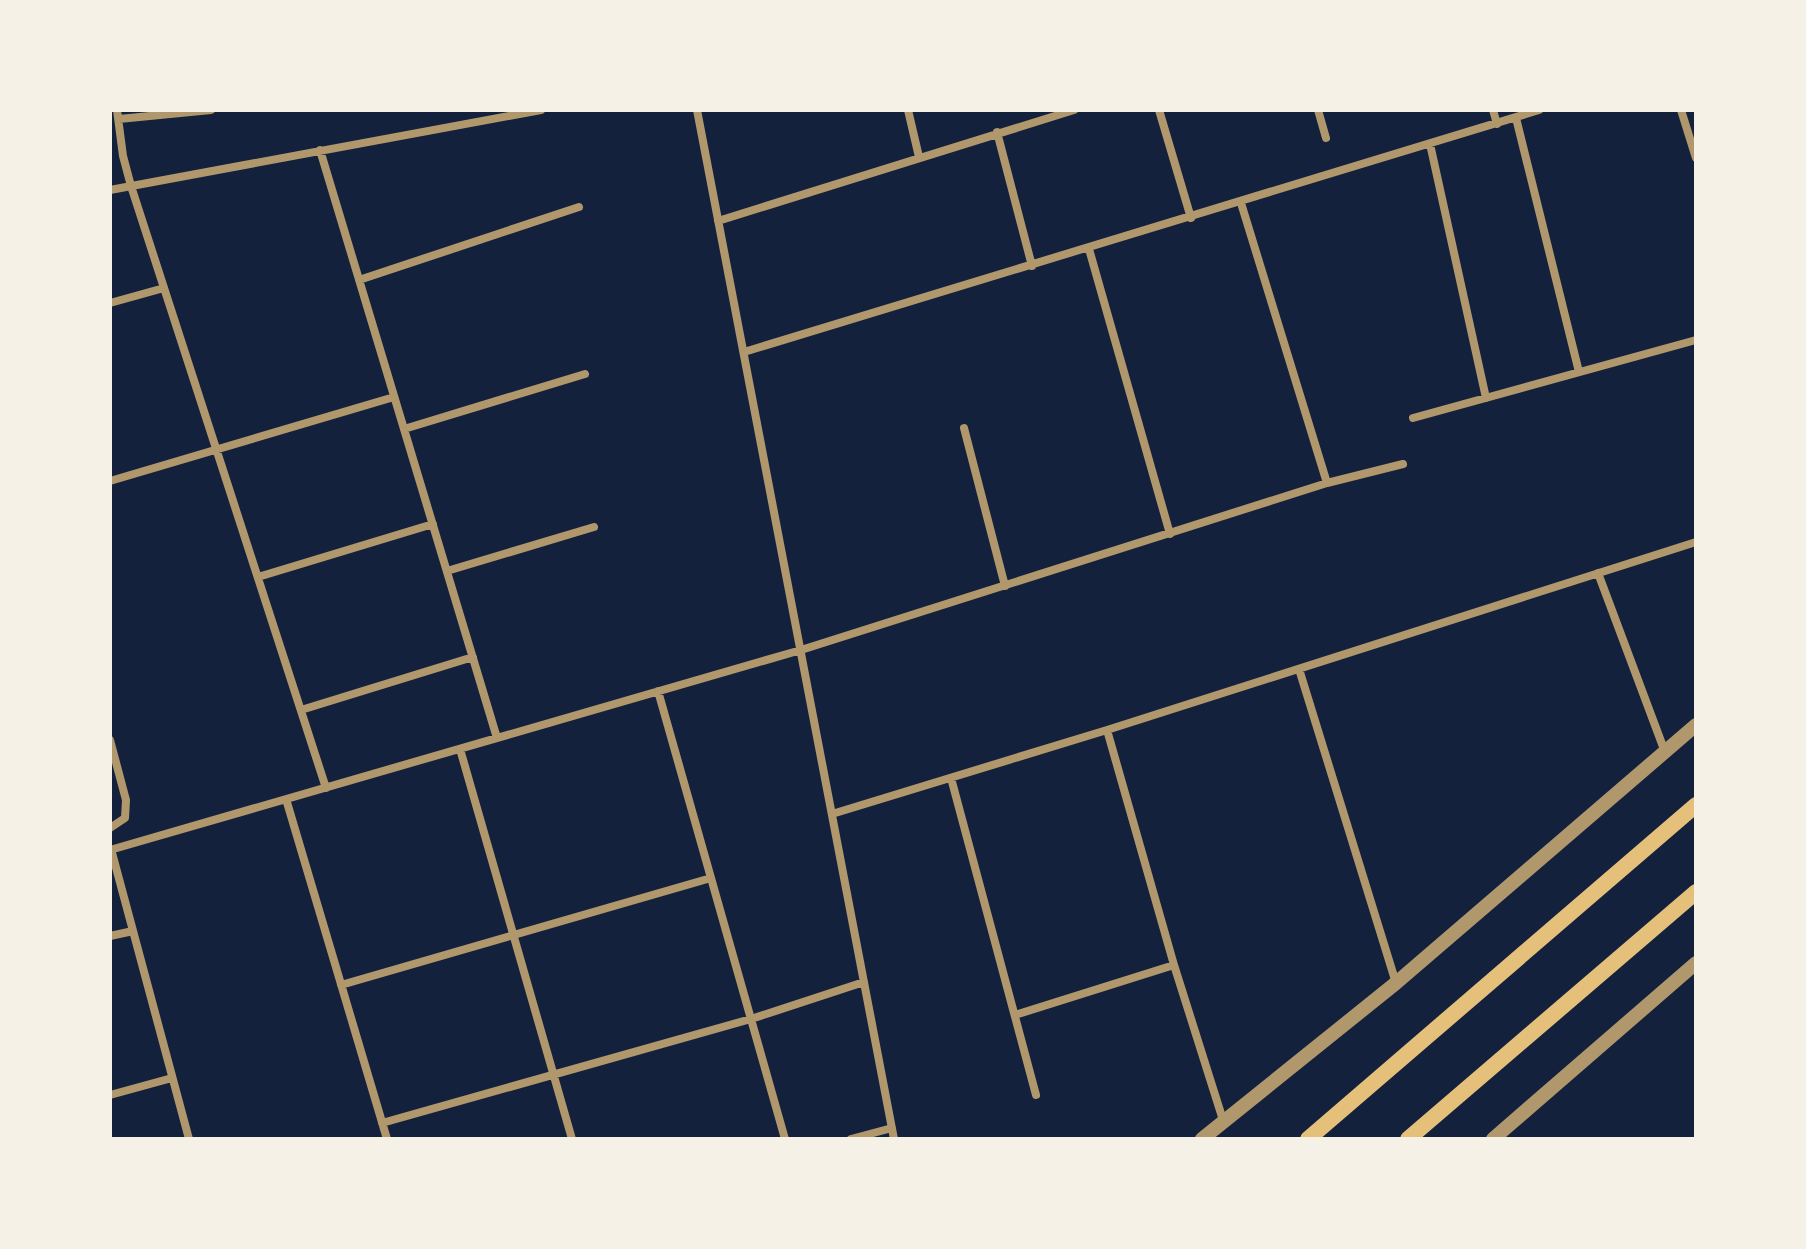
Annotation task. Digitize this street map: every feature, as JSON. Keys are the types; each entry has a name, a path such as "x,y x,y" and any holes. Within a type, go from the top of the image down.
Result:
{"main road":[{"path":"1308,1139 1696,805"},
{"path":"1408,1139 1696,892"}],"street":[{"path":"211,110 118,114 123,156 326,788"},
{"path":"110,190 541,110"},
{"path":"697,110 894,1139"},
{"path":"908,110 919,157"},
{"path":"718,221 1074,110"},
{"path":"1159,110 1191,218"},
{"path":"1318,110 1326,138"},
{"path":"1493,110 1497,124"},
{"path":"744,352 1539,110"},
{"path":"1681,110 1696,158"},
{"path":"1516,118 1579,372"},
{"path":"997,132 1032,266"},
{"path":"1430,144 1486,398"},
{"path":"320,150 497,738"},
{"path":"1241,203 1327,483"},
{"path":"359,280 579,207"},
{"path":"1089,249 1170,534"},
{"path":"110,303 164,288"},
{"path":"1413,418 1696,340"},
{"path":"404,429 585,374"},
{"path":"110,481 394,397"},
{"path":"964,428 1005,586"},
{"path":"189,1139 110,849 801,650 1327,483 1403,464"},
{"path":"258,577 433,524"},
{"path":"447,571 594,527"},
{"path":"832,814 1107,730 1696,542"},
{"path":"1598,573 1665,752"},
{"path":"301,710 473,657"},
{"path":"1299,669 1396,983"},
{"path":"658,691 785,1139"},
{"path":"1202,1139 1396,983 1696,725"},
{"path":"1107,730 1174,965 1223,1120"},
{"path":"110,740 126,800 125,818 110,828"},
{"path":"460,749 572,1139"},
{"path":"951,778 1036,1095"},
{"path":"286,799 387,1139"},
{"path":"341,985 711,878"},
{"path":"110,936 133,931"},
{"path":"1493,1139 1696,963"},
{"path":"1015,1015 1174,965"},
{"path":"382,1123 554,1077 864,982"},
{"path":"110,1095 172,1078"},
{"path":"851,1139 892,1128"}]}
